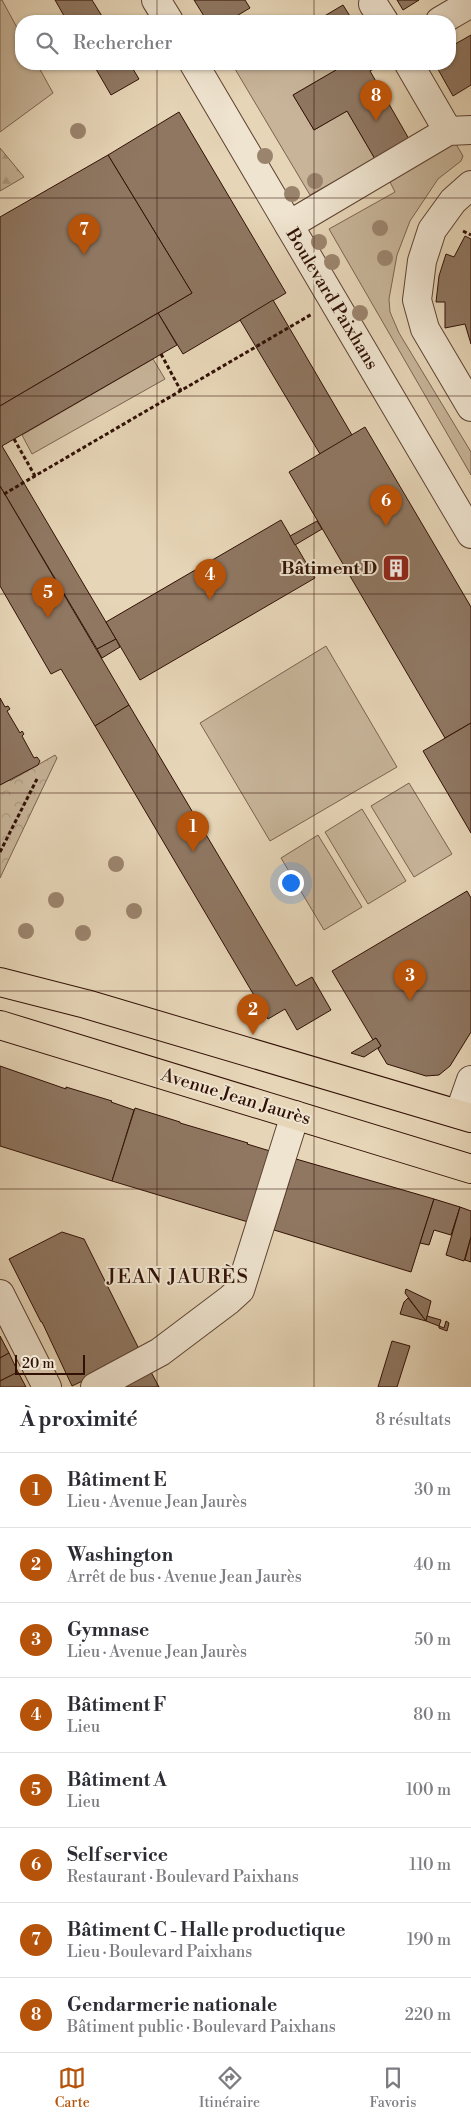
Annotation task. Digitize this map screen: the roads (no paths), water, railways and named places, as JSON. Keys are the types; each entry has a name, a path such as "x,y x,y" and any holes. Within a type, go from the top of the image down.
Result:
{"main road":[{"path":"0,982 95,1007 465,1116"},
{"name":"Avenue Jean Jaurès","path":"0,1025 295,1115 465,1164"}],"street":[{"path":"156,0 165,15"},
{"path":"450,15 471,3"},
{"name":"Boulevard Paixhans","path":"198,70 471,534"},
{"path":"289,225 465,131 414,70"},
{"path":"471,186 453,201 432,230 422,261 417,300 425,329 471,407"},
{"path":"465,1116 471,1080"},
{"path":"95,1387 160,1352 230,1300 240,1290 295,1115"},
{"path":"0,1294 47,1387"}],"place":[{"name":"Gendarmerie nationale","path":"376,121"},
{"name":"Bâtiment C - Halle productique","path":"84,255"},
{"name":"Self service","path":"386,526"},
{"name":"Bâtiment D","path":"396,568"},
{"name":"Bâtiment F","path":"210,600"},
{"name":"Bâtiment A","path":"48,618"},
{"name":"Bâtiment E","path":"193,852"},
{"name":"Gymnase","path":"410,1001"},
{"name":"Washington","path":"253,1035"}],"district":[{"name":"JEAN JAURÈS","path":"178,1277"}]}
